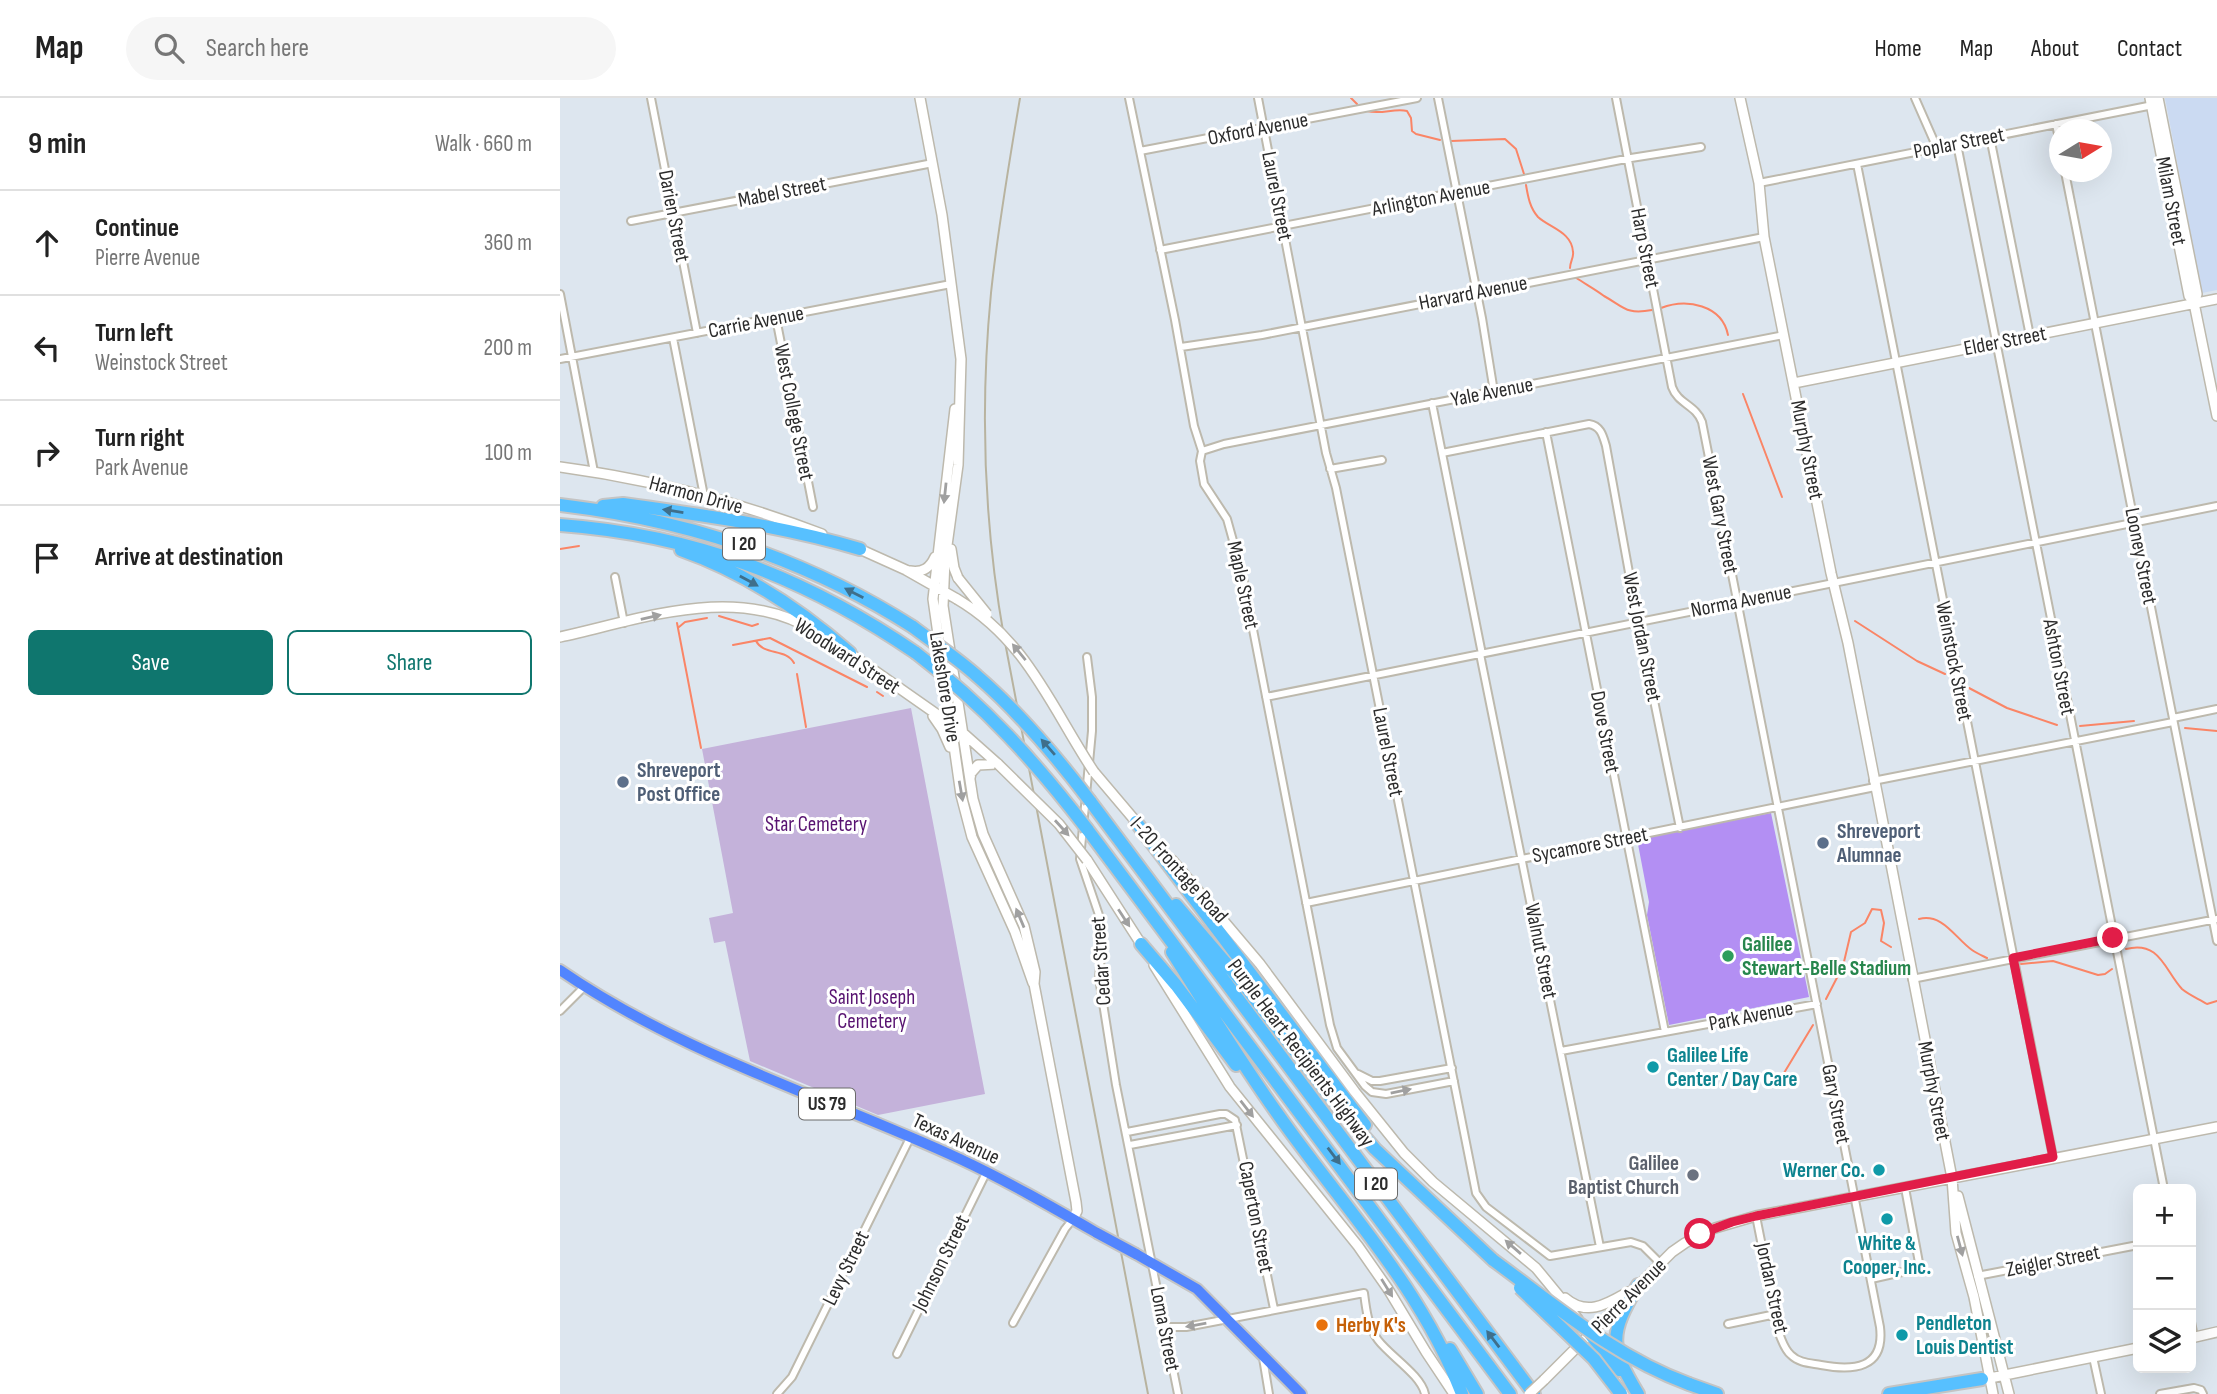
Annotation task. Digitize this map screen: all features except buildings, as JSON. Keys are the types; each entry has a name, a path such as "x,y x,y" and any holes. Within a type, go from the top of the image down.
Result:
{"highway":[{"path":"589,508 623,504 668,510 796,531 860,550"},
{"name":"I 20","path":"560,505 589,508"},
{"name":"Purple Heart Recipients Highway","path":"589,508 673,523 757,549 848,589 913,627 975,674 1005,701 1056,757 1106,822 1531,1394"},
{"name":"I 20","path":"560,525 617,531"},
{"path":"617,531 695,555 737,574 781,600 850,653"},
{"name":"Purple Heart Recipients Highway","path":"617,531 688,544 776,575 835,603 916,653 968,694 1010,734 1052,782 1118,869 1510,1394"},
{"path":"1106,822 1242,982 1357,1129 1390,1164 1594,1359 1621,1394"},
{"path":"1136,822 1374,1138 1428,1200"},
{"path":"1118,869 1277,1114"},
{"path":"1141,944 1177,985 1393,1266 1440,1343 1461,1394"},
{"path":"1493,1260 1565,1315 1616,1349 1654,1370 1717,1394"},
{"path":"1637,1393 1622,1368 1615,1342 1620,1319 1638,1285"},
{"path":"1419,1306 1431,1320 1477,1394"},
{"path":"1590,1335 1637,1393"},
{"path":"1889,1394 1986,1379"},
{"path":"1937,1394 1986,1379"}],"main road":[{"name":"Lakeshore Drive","path":"920,98 933,163 961,359 954,506 933,611 967,821 1015,932 1034,984 1076,1202 1077,1211 1073,1219"},
{"name":"Murphy Street","path":"1743,98 1759,183 1764,237 1833,582 1848,643 1952,1178 1956,1233 1969,1278 1986,1379 1993,1394"},
{"name":"Milam Street","path":"2155,101 2189,296 2194,303 2217,416"},
{"name":"Elder Street","path":"1794,383 2217,299"},
{"name":"Lakeshore Drive","path":"960,377 938,549 938,587 980,826 1028,938 1035,972 1034,984"},
{"name":"Harmon Drive","path":"560,467 704,496 789,522 860,550 938,587"},
{"path":"954,506 951,551 958,578 1004,634"},
{"path":"905,570 917,572 927,569 935,559 938,549"},
{"name":"I-20 Frontage Road","path":"938,587 973,608 1004,634 1041,682 1094,772 1238,936 1362,1102 1404,1153 1433,1182 1510,1244 1542,1275 1590,1335"},
{"name":"Woodward Street","path":"560,637 681,610 742,606 785,616 808,627 850,653 925,707"},
{"path":"925,707 962,732 998,764 1059,824 1087,860 1230,1087 1358,1246 1454,1394"},
{"path":"925,707 942,729 957,769"},
{"path":"970,780 971,773 978,765 998,764"},
{"name":"Texas Avenue","path":"560,970 584,987 698,1049 959,1159 1152,1263 1197,1289 1301,1394"},
{"name":"Pierre Avenue","path":"1531,1394 1660,1263 1700,1234 1756,1216 2217,1127"},
{"path":"1952,1178 2009,1394"},
{"path":"1542,1275 1568,1301 1587,1309 1605,1306 1638,1285"},
{"path":"2196,1336 2217,1332"},
{"path":"1986,1379 2133,1349"},
{"path":"1426,1352 1448,1394"}],"street":[{"name":"Darien Street","path":"651,98 697,333"},
{"name":"Maple Street","path":"1129,98 1181,347 1194,426 1202,451 1200,461 1204,484 1227,519 1236,545 1334,1041 1358,1074"},
{"name":"Laurel Street","path":"1258,98 1321,426 1336,488 1476,1193 1481,1202 1550,1256 1636,1242 1660,1263"},
{"name":"Oxford Avenue","path":"1140,152 1417,98"},
{"path":"1438,98 1494,392"},
{"name":"Harp Street","path":"1616,98 1672,387 1677,398"},
{"path":"1915,98 1937,148"},
{"name":"Poplar Street","path":"2078,119 2155,101"},
{"name":"Poplar Street","path":"1759,183 2049,125"},
{"path":"1990,137 2030,336"},
{"name":"Ashton Street","path":"1956,144 2163,1184"},
{"name":"Arlington Avenue","path":"1160,250 1701,147"},
{"name":"Mabel Street","path":"631,220 933,163"},
{"name":"Weinstock Street","path":"1857,164 2053,1157"},
{"name":"Looney Street","path":"2067,182 2215,919 2217,941"},
{"name":"Harvard Avenue","path":"1181,347 1764,237"},
{"name":"Carrie Avenue","path":"560,359 951,284"},
{"path":"560,294 594,472"},
{"name":"West College Street","path":"776,318 813,507"},
{"name":"Yale Avenue","path":"1202,451 1224,444 1784,335"},
{"path":"673,338 704,496"},
{"name":"West Gary Street","path":"1677,398 1697,411 1702,422 1778,807"},
{"name":"Walnut Street","path":"1432,403 1600,1247"},
{"name":"West Jordan Street","path":"1546,432 1589,424 1601,430 1680,828"},
{"path":"1442,453 1546,432"},
{"name":"Dove Street","path":"1546,432 1665,1031"},
{"path":"1330,469 1382,460"},
{"name":"Norma Avenue","path":"1266,697 2217,506"},
{"path":"615,577 624,623"},
{"name":"Cedar Street","path":"1087,657 1092,697 1092,731 1080,859 1100,918 1100,985 1118,1098 1130,1145 1152,1263"},
{"name":"Sycamore Street","path":"1306,903 1680,828 2217,709"},
{"name":"Gary Street","path":"1778,807 1880,1327 1877,1352 1866,1363 1851,1369 1834,1368"},
{"path":"1912,979 2215,919"},
{"path":"560,1011 584,987"},
{"name":"Park Avenue","path":"1561,1051 1817,1004"},
{"path":"1358,1074 1380,1082 1452,1068"},
{"path":"1358,1074 1368,1089 1381,1094 1454,1081"},
{"path":"1127,1132 1220,1114 1231,1116 1237,1125 1130,1145"},
{"name":"Caperton Street","path":"1237,1125 1274,1309"},
{"name":"Levy Street","path":"778,1394 792,1377 910,1138"},
{"name":"Johnson Street","path":"897,1354 986,1173"},
{"path":"1871,1279 1920,1268 1905,1188"},
{"name":"Jordan Street","path":"1756,1216 1780,1336 1791,1354 1803,1362 1834,1368"},
{"path":"1013,1323 1073,1219"},
{"name":"Zeigler Street","path":"1969,1278 2133,1246"},
{"name":"Loma Street","path":"1152,1263 1178,1394"},
{"path":"1164,1328 1364,1293 1374,1334 1418,1382 1425,1394"},
{"path":"1728,1324 1776,1314"},
{"path":"1262,1354 1269,1394"},
{"path":"2093,1357 2101,1394"},
{"path":"2160,1394 2194,1388 2201,1390 2203,1394"}],"shaded area":[{"path":"2165,98 2217,98 2217,290 2202,293"},
{"name":"Galilee Stewart-Belle Stadium","path":"1771,813 1809,997 1669,1025 1647,915 1649,902 1637,839"}],"green space":[{"path":"911,708 985,1094 878,1115 750,1061 725,941 714,943 709,918 733,913 702,749"}],"waterway":[{"path":"1351,98 1357,104"},
{"path":"1367,111 1407,111 1411,118 1412,131 1440,140"},
{"path":"1451,141 1505,139 1516,149 1524,174"},
{"path":"1526,185 1535,214 1565,235 1572,245 1570,268"},
{"path":"1575,277 1626,309 1652,310"},
{"path":"1661,308 1682,304 1702,307 1719,317 1728,335"},
{"path":"1743,394 1782,497"},
{"path":"560,549 579,546"},
{"path":"719,616 752,626 758,624"},
{"path":"679,627 685,622 707,618"},
{"path":"1855,621 1917,661 1945,674"},
{"path":"677,623 701,748"},
{"path":"733,645 770,638 867,687"},
{"path":"756,641 764,649 786,655 794,663"},
{"path":"797,674 806,727"},
{"path":"1969,688 2007,708 2057,725"},
{"path":"877,692 883,696"},
{"path":"2080,726 2134,721"},
{"path":"2185,728 2217,731"},
{"path":"1826,999 1843,966 1851,932 1865,923 1872,909 1881,910 1884,923 1881,941 1891,947"},
{"path":"1919,919 1927,918 1942,923 1972,950 1987,958"},
{"path":"2126,949 2147,949 2160,959 2182,989 2207,1004 2217,1001"},
{"path":"2021,964 2053,961 2098,975 2112,969"},
{"path":"1784,1073 1813,1025"}],"railway":[{"path":"1020,98 997,244 988,336 985,422 992,552 1004,637 1148,1394"}],"place":[{"name":"Shreveport Post Office","path":"623,782"},
{"name":"Shreveport Alumnae","path":"1823,843"},
{"name":"Galilee Stewart-Belle Stadium","path":"1728,956"},
{"name":"Galilee Life Center / Day Care","path":"1653,1067"},
{"name":"Werner Co.","path":"1879,1170"},
{"name":"Galilee Baptist Church","path":"1693,1175"},
{"name":"White & Cooper, Inc.","path":"1887,1219"},
{"name":"Herby K's","path":"1322,1325"},
{"name":"Pendleton Louis Dentist","path":"1902,1335"}],"route":[{"path":"1700,1234 1756,1216 2053,1157 2013,958 2113,938"}],"park label":[{"name":"Star Cemetery","path":"816,824"},
{"name":"Saint Joseph Cemetery","path":"872,1009"}]}
